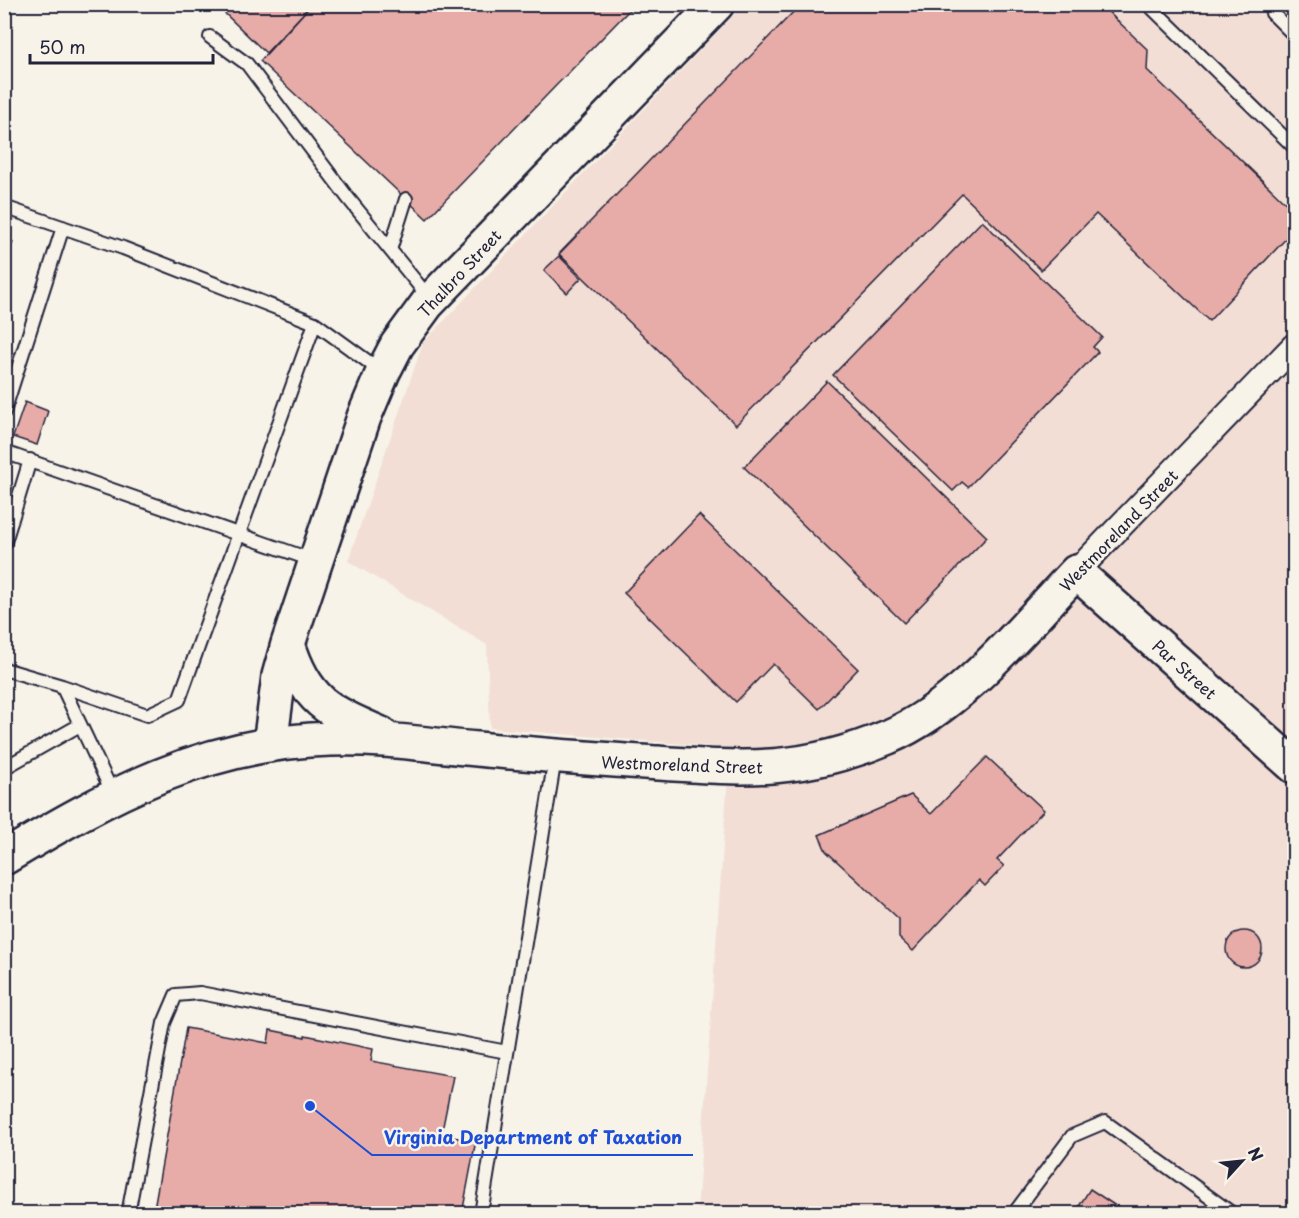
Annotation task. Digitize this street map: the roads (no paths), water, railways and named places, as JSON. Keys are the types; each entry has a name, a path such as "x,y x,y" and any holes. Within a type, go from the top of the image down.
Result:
{"street":[{"name":"Thalbro Street","path":"270,745 279,676 288,644 382,372 398,345 431,300 709,7"},
{"name":"Westmoreland Street","path":"4,858 134,785 193,762 270,745 330,739 400,742 555,757 730,768 795,766 840,755 890,737 934,711 992,662 1294,346"},
{"name":"Par Street","path":"1076,572 1294,765"},
{"path":"288,644 298,674 324,705 338,715 400,742"}],"lane":[{"path":"1148,4 1294,147"},
{"path":"1270,4 1272,13 1294,34"},
{"path":"210,37 247,64 431,300"},
{"path":"390,250 406,199"},
{"path":"4,207 63,227 315,323 382,372"},
{"path":"4,412 63,227"},
{"path":"4,669 147,715 179,700 315,323"},
{"path":"4,452 316,561"},
{"path":"4,545 30,460"},
{"path":"62,686 114,796"},
{"path":"4,768 80,725"},
{"path":"482,1214 555,757"},
{"path":"128,1214 164,1023 176,995 200,993 507,1052"},
{"path":"1015,1212 1072,1136 1106,1122 1233,1214"}],"place":[{"name":"Virginia Department of Taxation","path":"310,1106"}]}
